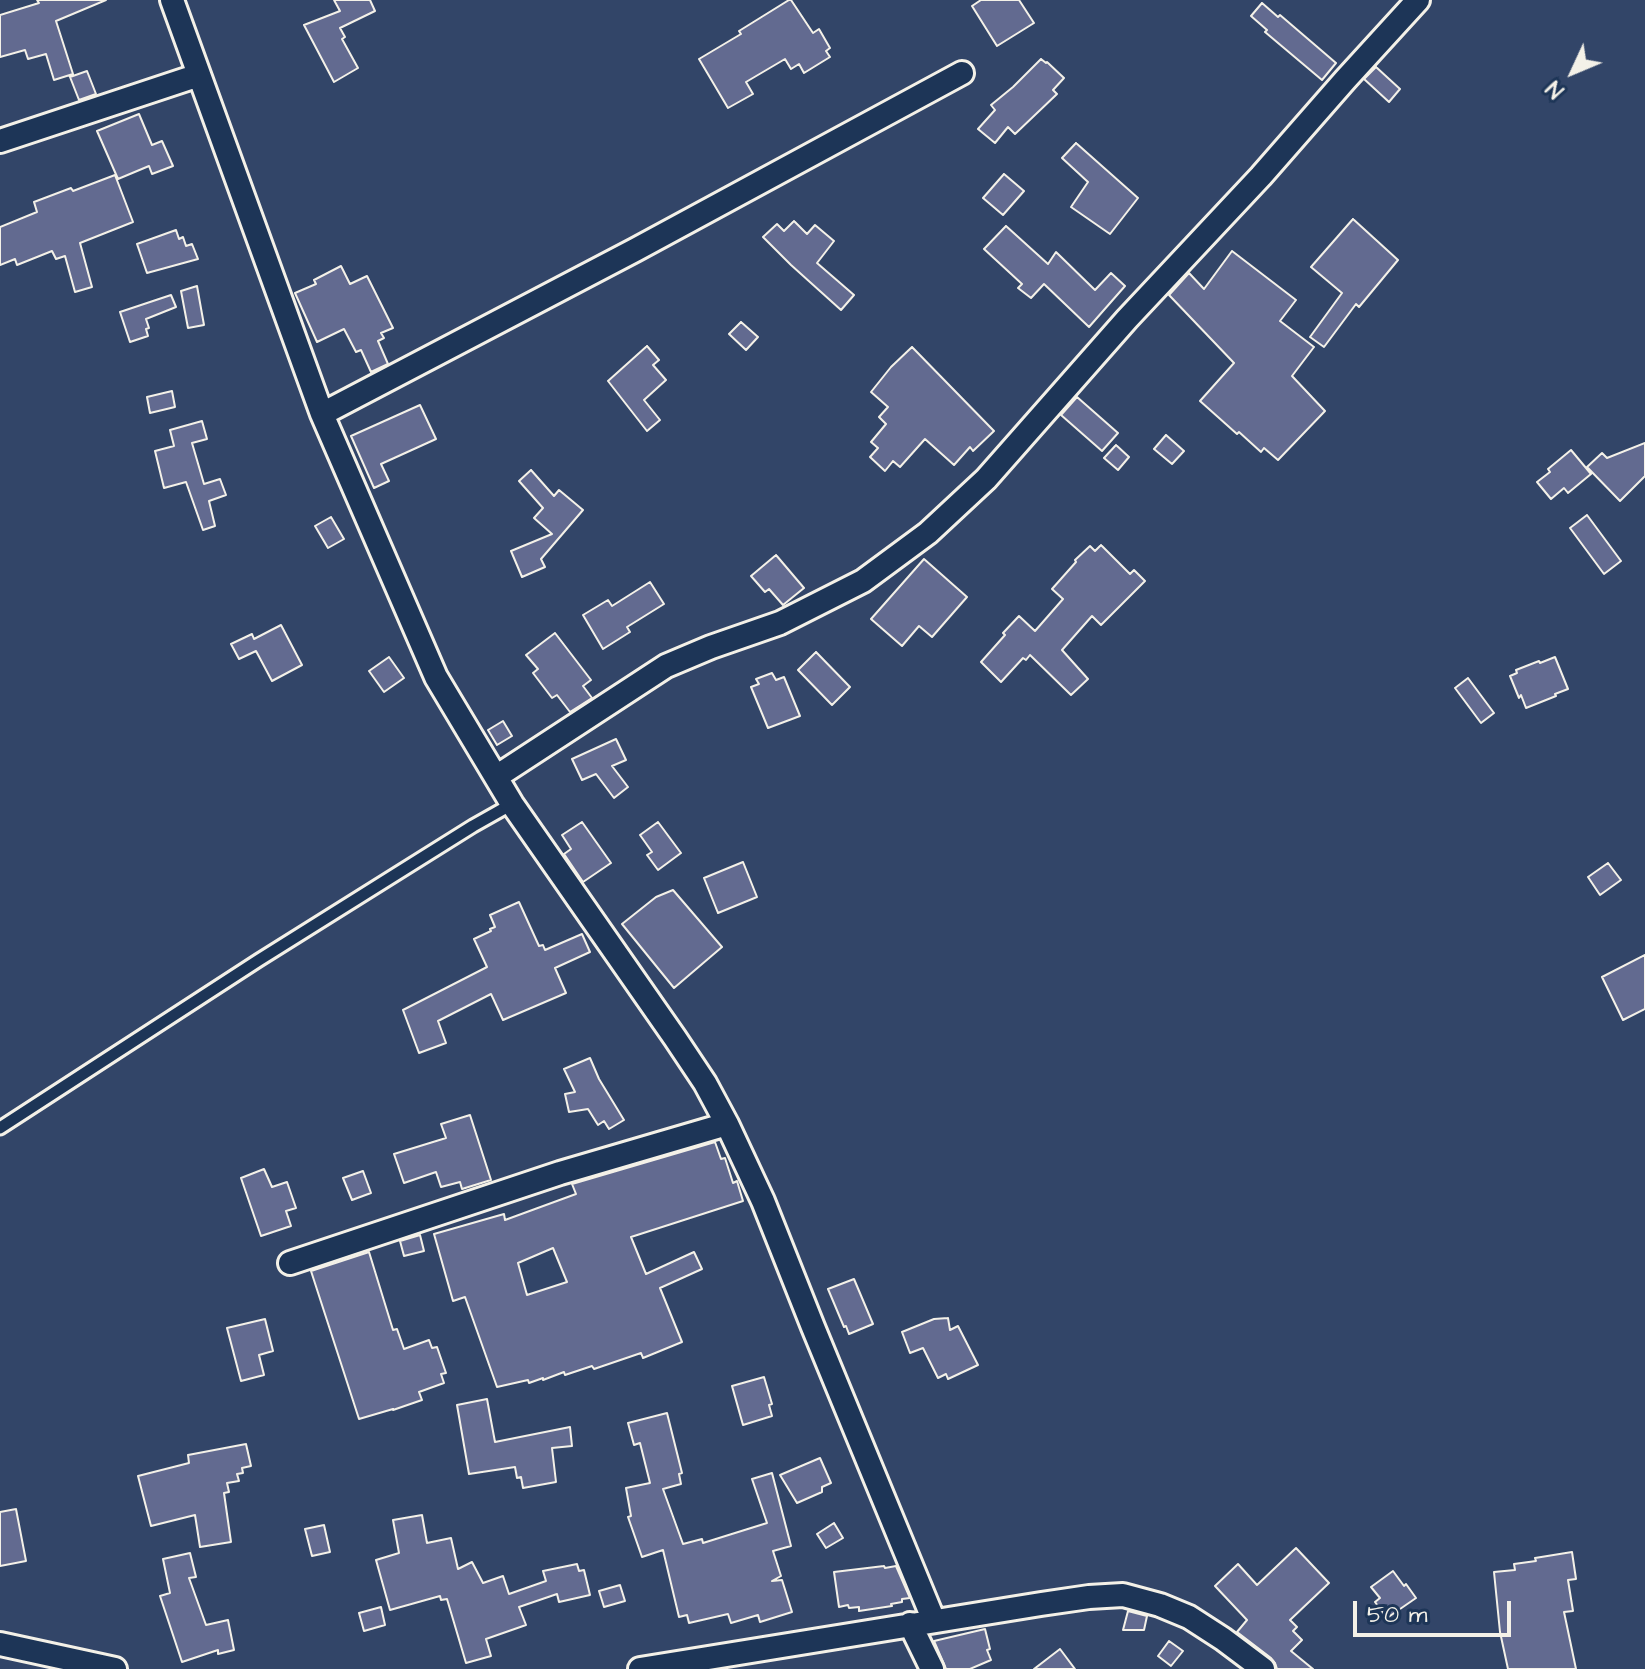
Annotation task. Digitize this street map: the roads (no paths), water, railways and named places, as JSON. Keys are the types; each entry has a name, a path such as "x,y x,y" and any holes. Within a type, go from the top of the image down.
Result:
{"street":[{"path":"172,0 322,414 436,677 512,804 675,1038 727,1124 763,1201 934,1621"},
{"path":"496,777 666,666 780,623 863,581 928,533 986,479 1127,319 1261,176 1418,0"},
{"path":"322,414 635,250 962,73"},
{"path":"0,141 199,75"},
{"path":"290,1263 560,1173 727,1124"},
{"path":"655,1668 910,1624 1089,1597 1123,1595 1189,1617 1263,1669"},
{"path":"910,1624 932,1669"},
{"path":"0,1644 115,1669"}],"lane":[{"path":"0,1128 259,960 512,804"}]}
